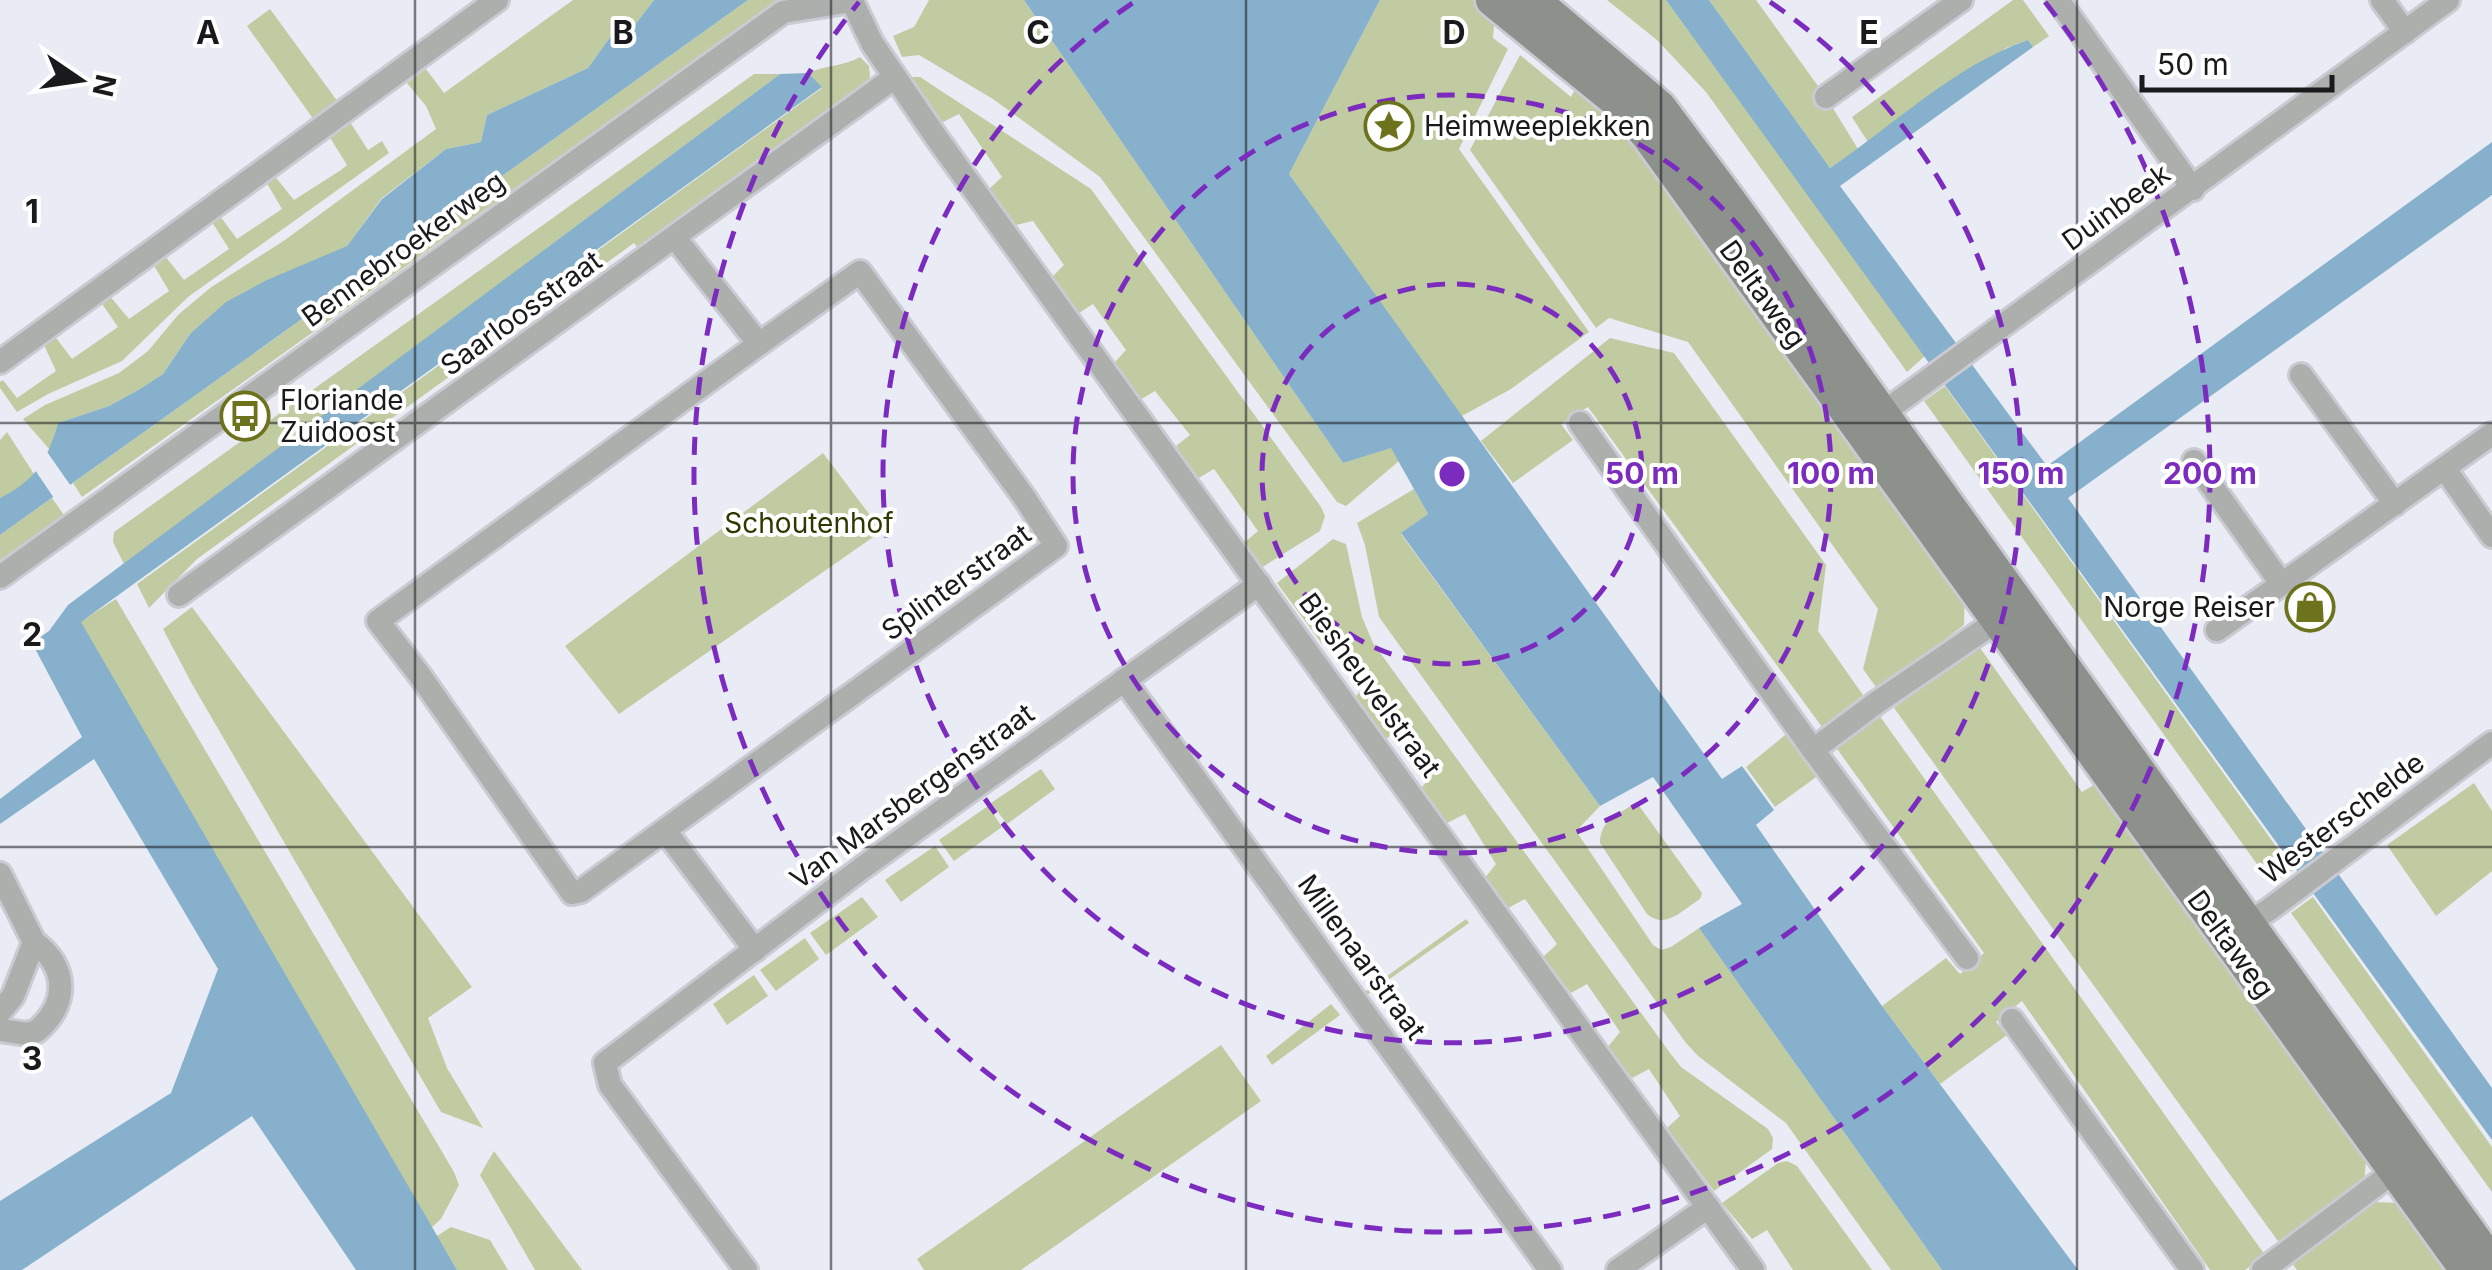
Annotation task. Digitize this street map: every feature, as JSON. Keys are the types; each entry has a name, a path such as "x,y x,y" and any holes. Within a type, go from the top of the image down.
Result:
{"street":[{"path":"0,362 497,0"},
{"name":"Deltaweg","path":"1492,0 1615,100 1647,134 1872,421"},
{"name":"Deltaweg","path":"1534,0 1660,107 1872,421 2237,930 2405,1163 2492,1263"},
{"path":"1826,97 1961,0"},
{"path":"2058,0 2193,188"},
{"path":"2382,0 2405,32"},
{"name":"Duinbeek","path":"1872,421 2448,0"},
{"name":"Biesheuvelstraat","path":"853,1 872,43 936,136 1753,1270"},
{"name":"Bennebroekerweg","path":"0,577 783,12 853,1"},
{"name":"Saarloosstraat","path":"179,595 895,77"},
{"path":"676,239 760,344"},
{"name":"Splinterstraat","path":"860,272 1056,546 666,832 581,892 572,893 421,676 378,621 760,344 860,272"},
{"path":"2302,375 2394,504"},
{"path":"1580,422 1813,750 1967,958"},
{"path":"2217,630 2492,434"},
{"path":"2194,461 2281,583"},
{"path":"2445,468 2492,536"},
{"name":"Van Marsbergenstraat","path":"746,1270 610,1084 605,1063 1258,584"},
{"path":"1813,750 2009,613"},
{"name":"Millenaarstraat","path":"1124,680 1550,1270"},
{"name":"Westerschelde","path":"2237,930 2492,743"},
{"path":"666,832 755,950"},
{"path":"0,874 34,942 50,953 62,986 58,1003 37,1032 0,1030"},
{"path":"0,1012 13,996 34,942"},
{"path":"2012,1020 2192,1270"},
{"path":"2264,1270 2405,1163"},
{"name":"Deltaweg","path":"2405,1163 2466,1270"},
{"path":"1618,1270 1708,1206"}],"green space":[{"path":"573,0 654,0 634,26 611,36 588,68 487,115 481,142 446,149 382,198 347,246 190,334 163,374 140,389 109,406 58,423 50,450 23,419 45,405 119,373 148,351 178,315 210,288 285,240 436,129 426,106 407,83 426,69 444,93"},
{"path":"748,0 779,0 82,497 73,483"},
{"path":"929,0 1024,0 1343,463 1391,447 1399,461 1346,506 1337,502 1100,177 993,99 919,55 902,57 893,36 914,27"},
{"path":"1380,0 1478,0 1495,14 1493,38 1508,49 1459,149 1589,332 1511,389 1460,417 1289,174"},
{"path":"1607,0 1666,0 1926,355 1907,372 1706,92 1657,40"},
{"path":"1709,0 1756,0 1858,149 1830,168"},
{"path":"2013,0 2023,0 2049,36 2033,47 2028,40 2006,48 1868,142 1852,117"},
{"path":"270,9 338,102 314,120 247,26"},
{"path":"1520,55 1571,97 1579,82 1602,101 1965,586 1964,625 1878,690 1863,669 1878,609 1688,342 1609,318 1596,328 1470,150"},
{"path":"860,57 869,66 870,77 859,91 641,251 634,243 197,559 149,608 137,584 822,88 808,73"},
{"path":"754,74 780,74 124,564 113,542 114,532"},
{"path":"911,77 920,77 1091,189 1321,507 1325,516 1320,531 1261,568 1245,542 1258,531 1214,469 1197,479 1176,446 1190,435 1155,391 1138,401 1115,362 1126,350 1093,304 1079,313 1052,277 1064,265 1033,221 1016,225 989,189 1002,177 959,114 941,123"},
{"path":"350,122 368,150 382,141 389,153 188,297 122,361 17,412 0,382 3,380 17,398 56,371 43,343 54,335 72,359 118,327 100,301 109,295 129,319 169,291 153,264 165,256 184,280 229,249 212,222 220,216 237,239 282,209 265,180 273,174 294,200 341,170 347,165 329,136"},
{"path":"1610,338 1674,353 1826,565 1818,631 1863,695 1822,727 1588,407 1561,424 1573,440 1513,483 1481,441"},
{"path":"1945,386 2293,870 2272,885 1924,401"},
{"path":"7,432 34,474 27,485 0,498 0,440"},
{"name":"Schoutenhof","path":"823,453 882,531 619,714 565,646"},
{"path":"1414,489 1428,514 1401,534 1600,806 1578,834 1653,945 1661,950 1671,947 1699,928 1942,1270 1891,1270 1786,1123 1686,1043 1379,617 1357,523"},
{"path":"52,498 66,518 0,565 0,535"},
{"path":"1333,539 1346,544 1362,617 1373,643 1670,1053 1681,1067 1768,1129 1773,1138 1772,1149 1714,1191 1667,1128 1680,1116 1649,1069 1632,1078 1607,1048 1620,1032 1587,984 1571,993 1543,957 1557,944 1525,899 1508,908 1484,879 1496,864 1465,814 1447,823 1420,790 1433,773 1403,729 1385,739 1355,697 1368,683 1335,636 1322,644 1277,583"},
{"path":"116,599 454,1172 459,1185 441,1219 431,1228 80,622"},
{"path":"192,607 472,987 428,1018 447,1068 483,1128 441,1112 192,684 163,629"},
{"path":"1978,645 2082,792 2100,781 2367,1149 2364,1184 2280,1244 1894,708"},
{"path":"1879,715 2265,1255 2245,1270 2210,1270 2022,1001 1996,1022 2007,1035 1940,1084 1882,1006 1946,958 1960,974 1984,953 1835,746"},
{"path":"1790,731 1819,775 1775,807 1746,767"},
{"path":"1041,769 1055,789 1007,824 991,803"},
{"path":"2474,783 2492,811 2492,871 2436,916 2387,845"},
{"path":"1632,805 1640,807 1702,893 1700,899 1667,919 1647,914 1600,843 1606,825"},
{"path":"988,806 1002,827 954,861 939,840"},
{"path":"935,846 949,867 901,902 885,880"},
{"path":"862,897 878,917 826,955 810,933"},
{"path":"2313,897 2492,1147 2492,1192 2291,913"},
{"path":"1466,919 1469,923 1367,995 1365,992"},
{"path":"805,938 819,959 776,991 760,970"},
{"path":"754,975 768,996 727,1025 713,1004"},
{"path":"1331,1004 1340,1015 1272,1065 1266,1056"},
{"path":"1221,1045 1261,1101 1021,1270 924,1270 917,1259"},
{"path":"494,1151 582,1270 535,1270 480,1175"},
{"path":"1787,1161 1797,1166 1872,1270 1793,1270 1767,1230 1752,1239 1722,1203 1778,1163"},
{"path":"2373,1202 2402,1203 2449,1270 2297,1270 2291,1262"},
{"path":"451,1227 490,1240 508,1270 457,1270 437,1236"}],"water":[{"path":"654,0 748,0 0,535 0,498 23,484 38,468 58,423 109,406 163,374 190,334 226,302 347,246 382,199 446,149 481,142 487,115 588,68 611,36 634,26"},
{"path":"1024,0 1380,0 1289,174 1722,779 1742,766 1774,810 1756,825 1882,1006 2078,1270 1942,1270 1699,928 1742,904 1653,777 1600,806 1401,533 1428,514 1391,448 1343,463"},
{"path":"1666,0 1709,0 1830,168 1950,80 2028,40 2033,47 1840,186 2047,466 2492,142 2492,195 2068,498 2492,1088 2492,1140"},
{"path":"808,73 822,87 81,622 457,1270 356,1270 252,1116 22,1270 0,1270 0,1201 171,1093 218,969 94,759 0,824 0,799 82,737 32,643 49,631 68,605 780,74"}],"pier":[{"path":"45,449 73,489 56,501 33,467"}],"place":[{"name":"Heimweeplekken","path":"1389,126"},
{"name":"Floriande Zuidoost","path":"245,416"},
{"name":"Norge Reiser","path":"2310,607"}]}
